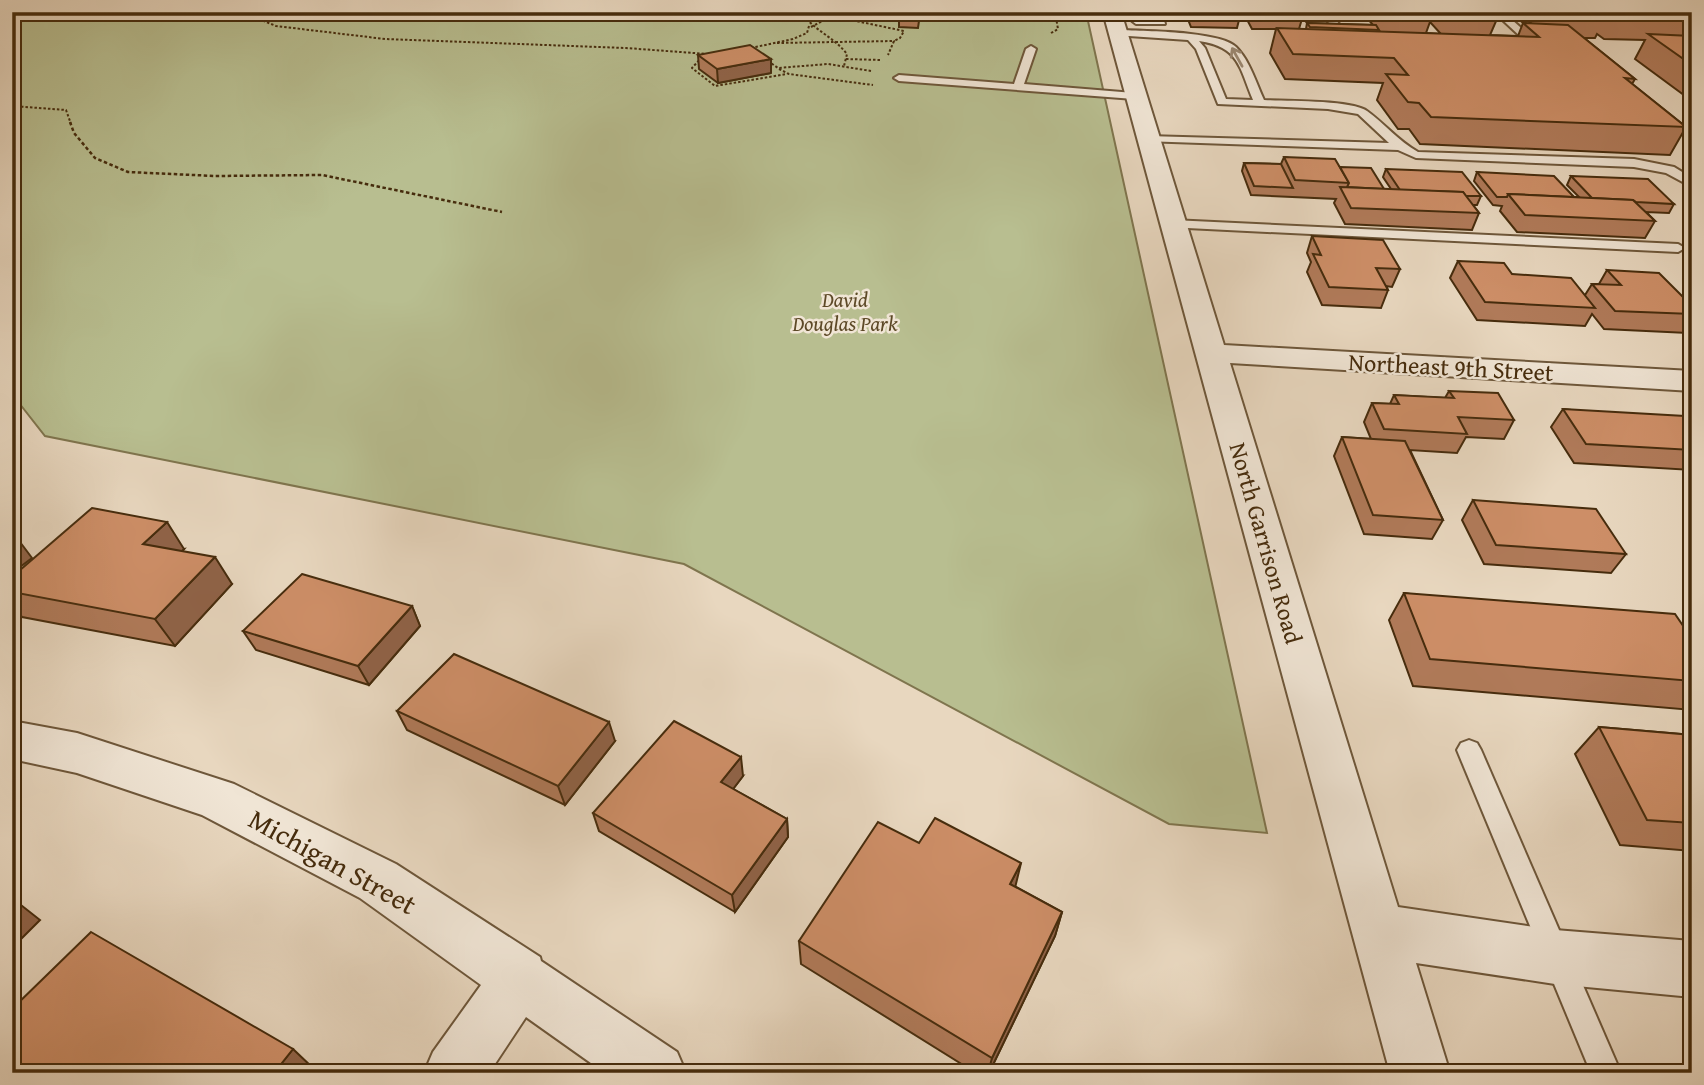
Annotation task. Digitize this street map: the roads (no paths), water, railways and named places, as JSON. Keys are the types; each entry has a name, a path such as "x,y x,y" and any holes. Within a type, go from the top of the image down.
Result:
{"street":[{"name":"North Garrison Road","path":"1114,22 1420,1073"},
{"name":"Northeast 9th Street","path":"1210,353 1692,381"},
{"name":"Michigan Street","path":"12,740 77,753 217,799 378,881 656,1073"},
{"path":"1380,931 1555,957 1692,969"},
{"path":"454,1073 520,977"}],"lane":[{"path":"1114,22 1162,22 1158,12"},
{"path":"1325,12 1337,28"},
{"path":"1498,12 1525,36"},
{"path":"1114,22 1192,39 1224,42 1233,48 1260,104"},
{"path":"1192,39 1200,48 1222,102 1328,106 1361,111 1400,146 1416,155 1634,163 1670,170 1692,170"},
{"path":"1018,86 1031,49"},
{"path":"899,78 1134,96"},
{"path":"1147,139 1400,146"},
{"path":"1670,170 1692,183"},
{"path":"1172,224 1678,248"},
{"path":"1469,750 1606,1073"}],"park label":[{"name":"David Douglas Park","path":"845,311"}]}
